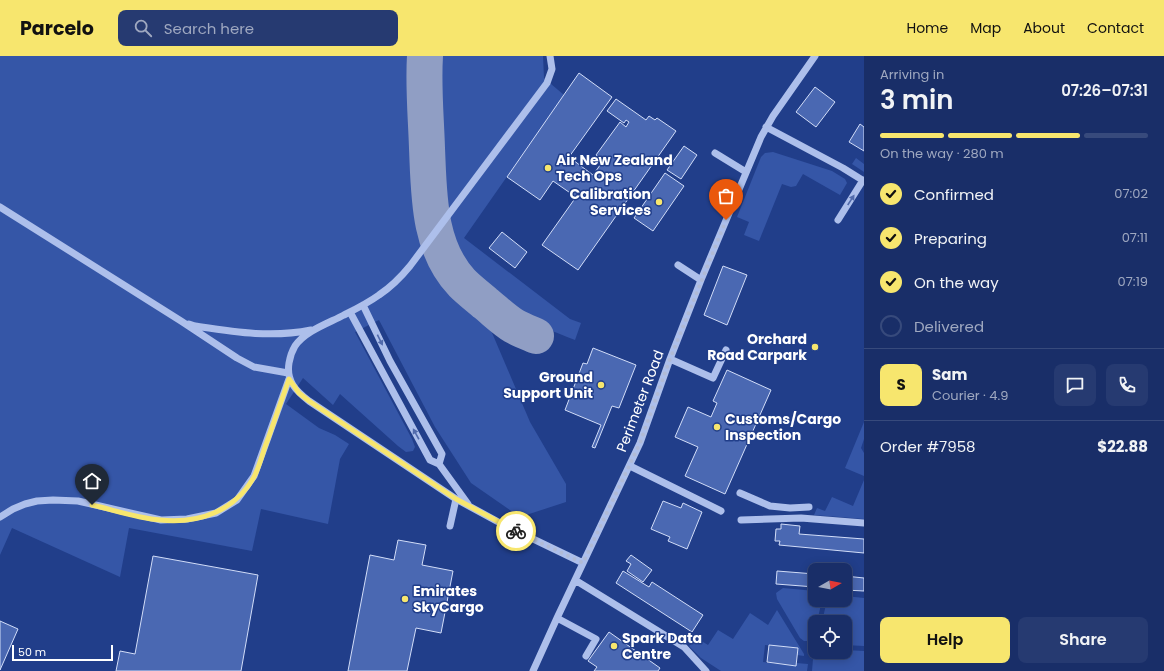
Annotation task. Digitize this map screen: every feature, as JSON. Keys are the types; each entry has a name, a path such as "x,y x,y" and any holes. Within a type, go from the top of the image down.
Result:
{"street":[{"path":"0,517 25,504 37,501 53,500 78,501 161,520 186,519 216,513 237,500 254,476 288,376 290,357 295,346 316,329 363,305 380,295 396,282 426,246 547,83 552,69 550,56"},
{"name":"Perimeter Road","path":"533,671 556,618 640,443 670,359 701,280 766,127 815,56"},
{"path":"766,127 864,180 838,220"},
{"path":"715,153 746,172"},
{"path":"0,207 248,364 288,376 299,393 309,401 456,499 583,563"},
{"path":"678,265 701,280"},
{"path":"363,305 390,361 442,454 439,464"},
{"path":"350,312 430,460 439,464 456,489 471,507"},
{"path":"181,321 195,326 253,334 292,334 316,329"},
{"path":"670,359 713,378 726,350"},
{"path":"630,466 721,511"},
{"path":"740,493 770,506 790,508 809,507"},
{"path":"450,526 456,499"},
{"path":"741,520 801,518 864,523"},
{"path":"575,580 684,647 706,671"},
{"path":"556,618 596,639 586,656"}],"shaded area":[{"path":"0,56 543,56 544,78 564,95 464,238 570,319 581,323 575,340 521,317 487,296 460,269 450,252 439,262 444,276 461,295 484,314 530,422 566,484 566,502 520,517 471,483 435,427 379,320 355,332 412,439 415,447 413,451 406,452 398,446 340,394 333,405 303,378 286,404 319,428 335,435 349,444 340,459 328,524 261,509 252,551 129,528 120,577 12,528 0,555"},
{"path":"773,152 832,171 845,179 847,183 840,195 803,174 796,186 791,187 782,184 759,241 744,235 749,222 737,217 761,157 765,153"},
{"path":"856,158 864,164 864,172 852,164"},
{"path":"864,422 864,439 861,448 864,453 864,476 845,468"},
{"path":"864,480 864,519 814,515 817,508 825,511 832,497 853,506"},
{"path":"783,588 808,590 808,607 820,607 819,615 808,615 808,641 804,641 800,638 777,599 776,593"},
{"path":"852,597 864,598 864,646 852,645 852,615 824,615 825,607 852,607"},
{"path":"777,610 804,656 797,655 798,648 765,645 763,662 796,666 796,663 808,664 807,671 721,671 701,658 689,646 698,639 708,645 718,630 733,639 750,613 768,625"},
{"path":"852,650 864,651 864,671 812,671 813,659 852,659"}],"building":[{"name":"Air New Zealand Tech Ops","path":"579,73 612,97 569,157 593,175 603,161 596,155 620,122 626,127 629,122 626,120 624,123 607,111 616,99 646,120 649,116 655,120 657,118 676,131 578,270 542,245 576,197 553,181 540,200 507,177"},
{"path":"815,87 835,102 816,127 796,112"},
{"path":"860,124 864,127 864,151 849,142"},
{"path":"684,146 697,155 681,179 667,170"},
{"name":"Calibration Services","path":"665,173 684,186 653,231 634,218"},
{"path":"502,232 527,252 515,268 489,248"},
{"path":"723,266 747,275 727,325 704,315"},
{"name":"Ground Support Unit","path":"593,348 636,365 619,408 612,406 595,448 592,447 601,425 565,410 583,363 587,364"},
{"name":"Customs/Cargo Inspection","path":"727,370 771,390 725,494 685,476 698,447 675,437 688,407 711,417 717,403 713,401"},
{"path":"663,501 681,508 683,503 702,512 687,549 668,541 670,537 651,529"},
{"path":"781,524 800,526 799,534 864,539 864,553 779,545 780,541 775,541 776,529 781,529"},
{"name":"Emirates SkyCargo","path":"398,540 426,545 422,565 453,571 441,633 416,628 407,671 348,671 370,555 394,560"},
{"path":"631,555 652,570 643,582 627,571 631,564 626,561"},
{"path":"153,556 258,575 241,671 116,671 120,651 135,654"},
{"path":"623,571 649,587 652,582 703,615 692,632 616,583"},
{"path":"777,571 808,573 808,586 776,584"},
{"path":"852,577 864,578 864,591 852,590"},
{"path":"0,621 18,629 0,670"},
{"name":"Spark Data Centre","path":"609,632 660,668 658,671 594,671 597,667 588,661"},
{"path":"769,645 798,648 796,666 767,662"}],"taxiway":[{"path":"425,56 424,79 430,201 432,219 442,253 451,269 462,283 510,324 536,336"}],"way so far":[{"path":"516,531 583,563 640,443 670,359 726,220"}],"place":[{"name":"Air New Zealand Tech Ops","path":"548,168"},
{"name":"Calibration Services","path":"659,202"},
{"name":"Orchard Road Carpark","path":"815,347"},
{"name":"Ground Support Unit","path":"601,385"},
{"name":"Customs/Cargo Inspection","path":"717,427"},
{"name":"Emirates SkyCargo","path":"405,599"},
{"name":"Spark Data Centre","path":"614,646"}],"route":[{"path":"92,505 161,520 202,517 216,513 227,507 237,500 254,476 289,379 299,393 309,401 456,499 516,531"}]}
